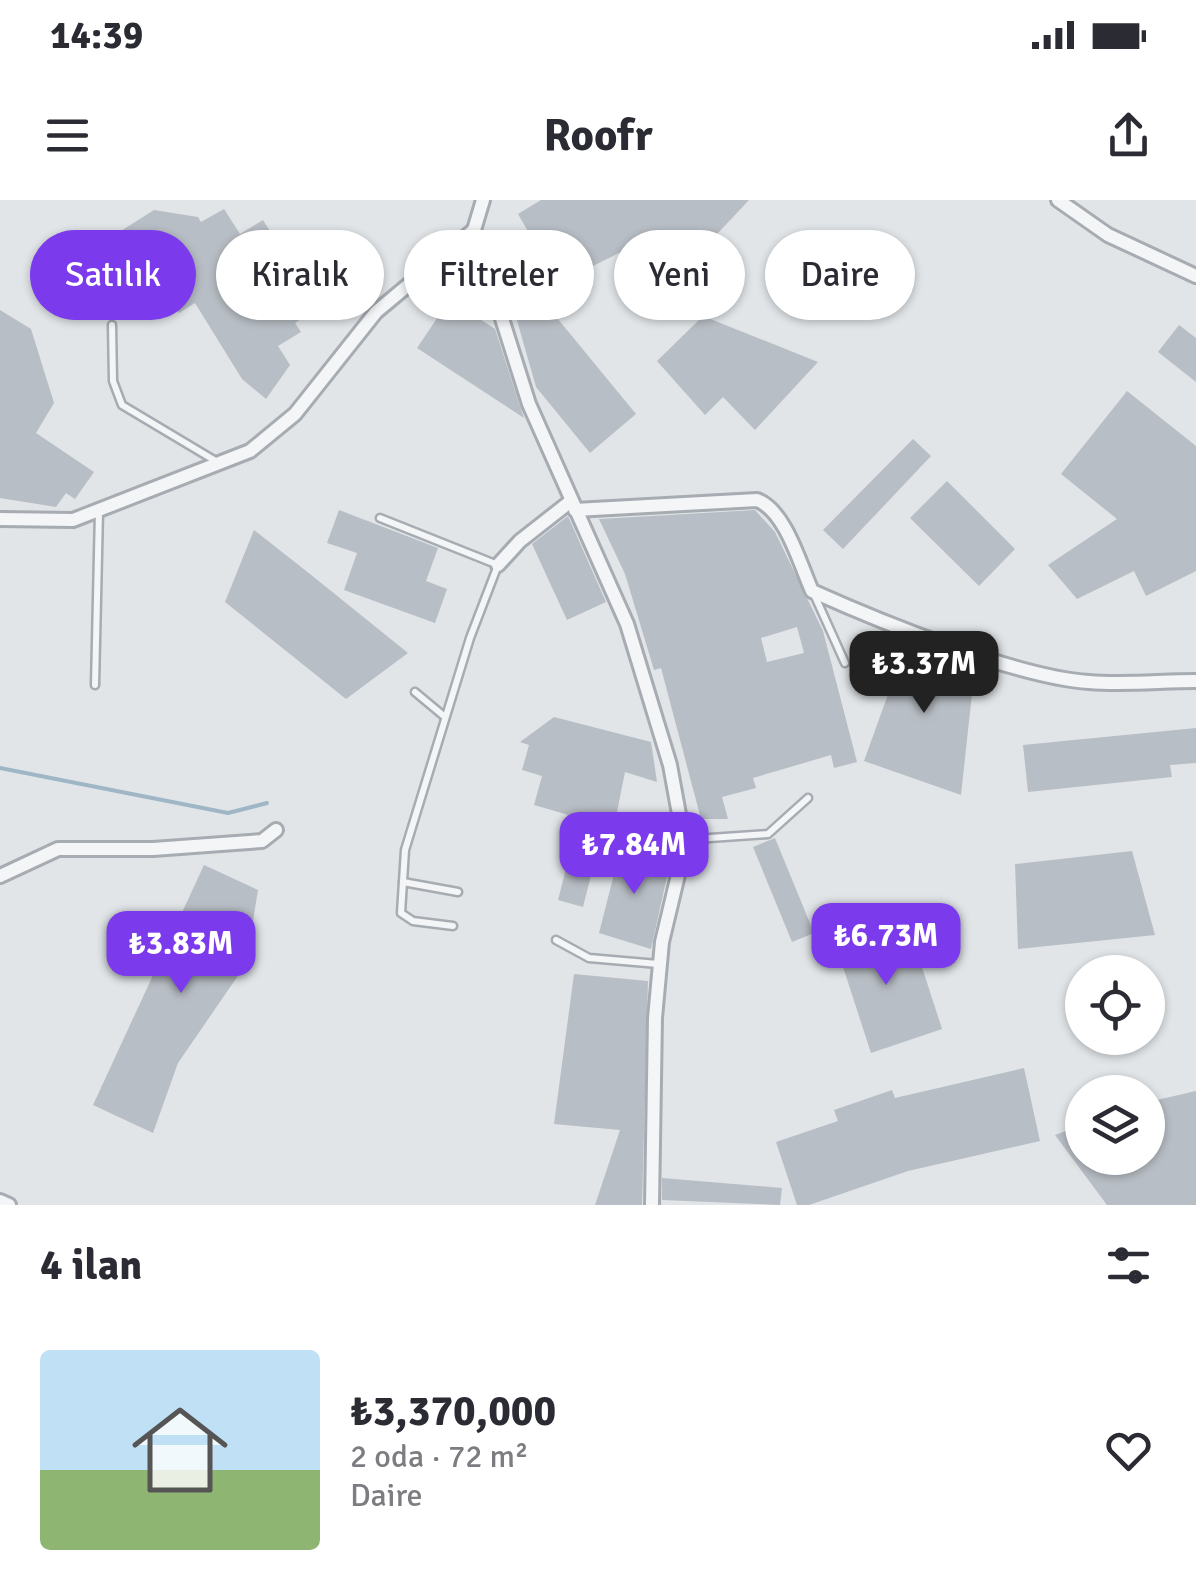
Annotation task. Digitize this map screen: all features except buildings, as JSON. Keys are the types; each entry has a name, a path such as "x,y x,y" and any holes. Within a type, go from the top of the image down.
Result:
{"street":[{"path":"474,230 483,200"},
{"path":"1058,200 1108,235 1196,276"},
{"path":"0,519 73,520 220,464 272,435 295,414 376,312 404,289"},
{"path":"503,320 530,404 627,624 670,765 680,840 660,964 652,1205"},
{"path":"498,565 520,541 573,506 740,498 766,504 782,526 812,591 1035,672 1086,682 1196,681"},
{"path":"0,876 58,849 153,849 262,841 276,830"},
{"path":"0,1201 9,1205"}],"lane":[{"path":"112,325 113,380 122,404 220,464"},
{"path":"95,685 99,510"},
{"path":"380,518 498,565 405,850 405,918 454,926"},
{"path":"812,591 845,663"},
{"path":"415,692 446,717"},
{"path":"680,840 768,834 808,798"},
{"path":"403,882 458,892"},
{"path":"556,940 589,958 660,964"}],"waterway":[{"path":"0,768 228,813 267,803"}]}
